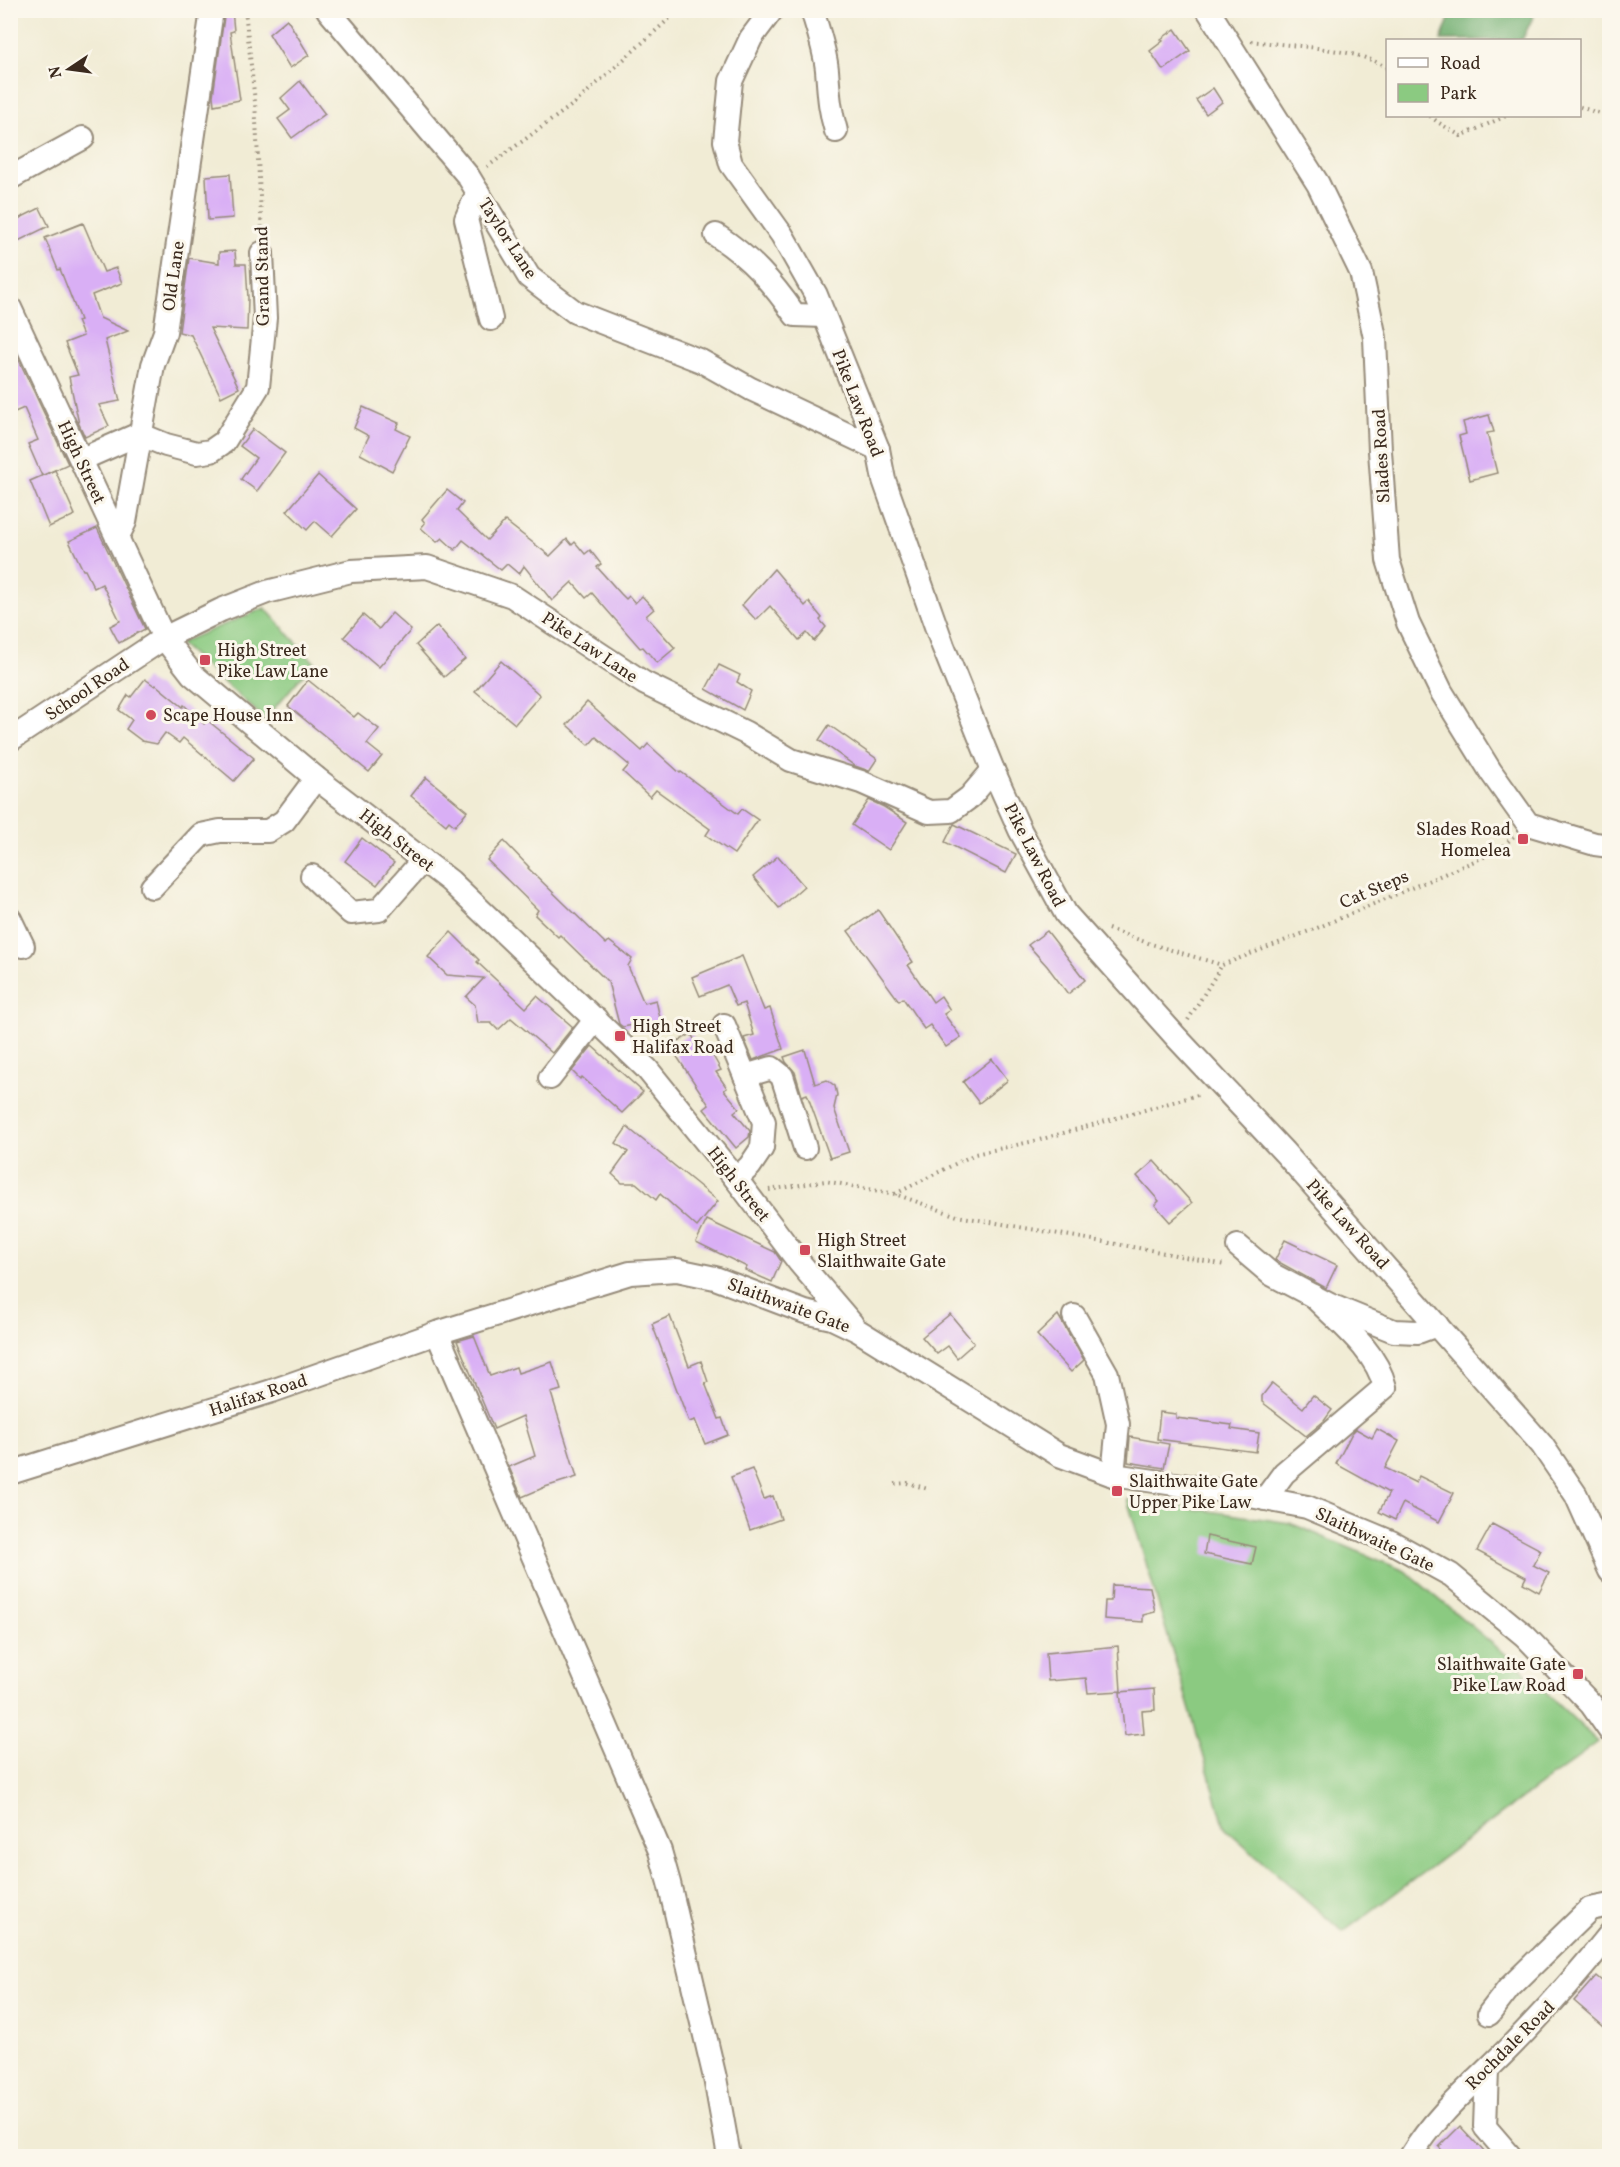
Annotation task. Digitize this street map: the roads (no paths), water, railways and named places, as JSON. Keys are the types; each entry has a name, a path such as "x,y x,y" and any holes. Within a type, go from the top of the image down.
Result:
{"street":[{"name":"Old Lane","path":"117,538 124,522 153,365 165,332 212,10"},
{"name":"Taylor Lane","path":"328,10 474,186 530,277 575,312 701,361 751,389 878,449"},
{"name":"Pike Law Road","path":"772,10 751,38 731,81 725,141 731,164 782,235 816,295 878,449 884,480 943,646 1020,830 1065,914 1284,1152 1542,1445 1576,1495 1610,1571"},
{"path":"812,10 820,34 827,70 827,94 836,131"},
{"name":"Slades Road","path":"1208,10 1318,184 1361,272 1375,338 1388,560 1408,623 1441,691 1491,772 1528,824 1595,844 1610,846"},
{"path":"10,178 83,138"},
{"path":"474,186 466,219 490,319"},
{"path":"716,235 740,251 759,270 795,315 824,316"},
{"name":"Grand Stand","path":"139,434 166,445 197,453 212,451 224,442 258,387 265,318 262,253"},
{"name":"High Street","path":"10,308 164,638 192,674 316,778 450,881 647,1069 799,1262 856,1330"},
{"path":"82,459 139,434"},
{"name":"Pike Law Lane","path":"164,638 221,610 267,592 351,571 427,567 512,596 644,683 746,734 791,760 861,783 929,812 951,811 970,797 993,770"},
{"name":"School Road","path":"10,740 164,638"},
{"path":"152,887 201,835 220,831 268,831 284,821 316,778"},
{"path":"312,876 351,913 379,910 423,860"},
{"path":"10,919 23,945"},
{"path":"550,1078 596,1019"},
{"path":"724,1025 764,1122 762,1148 741,1186"},
{"path":"745,1076 772,1068 782,1076 806,1148"},
{"path":"1232,1256 1313,1296 1394,1331 1418,1332 1437,1325"},
{"name":"Slaithwaite Gate","path":"505,1313 630,1273 677,1270 715,1278 805,1312 832,1318 856,1330 1059,1455 1113,1475 1307,1507 1391,1542 1451,1575 1525,1636 1592,1704 1610,1731"},
{"path":"1265,1499 1284,1473 1385,1388 1381,1372 1360,1343 1313,1296"},
{"name":"Halifax Road","path":"10,1473 272,1391 437,1333 505,1313"},
{"path":"1074,1316 1107,1374 1118,1424 1113,1475"},
{"path":"437,1333 660,1851 715,2078 729,2157"},
{"path":"1489,2014 1509,1988 1590,1909 1610,1905"},
{"name":"Rochdale Road","path":"1411,2157 1453,2102 1487,2070 1580,1971 1610,1934"},
{"path":"1487,2070 1485,2127 1510,2157"}],"place":[{"name":"High Street Pike Law Lane","path":"205,660"},
{"name":"Scape House Inn","path":"151,715"},
{"name":"Slades Road Homelea","path":"1523,839"},
{"name":"High Street Halifax Road","path":"620,1036"},
{"name":"High Street Slaithwaite Gate","path":"805,1250"},
{"name":"Slaithwaite Gate Upper Pike Law","path":"1117,1491"},
{"name":"Slaithwaite Gate Pike Law Road","path":"1578,1674"}]}
